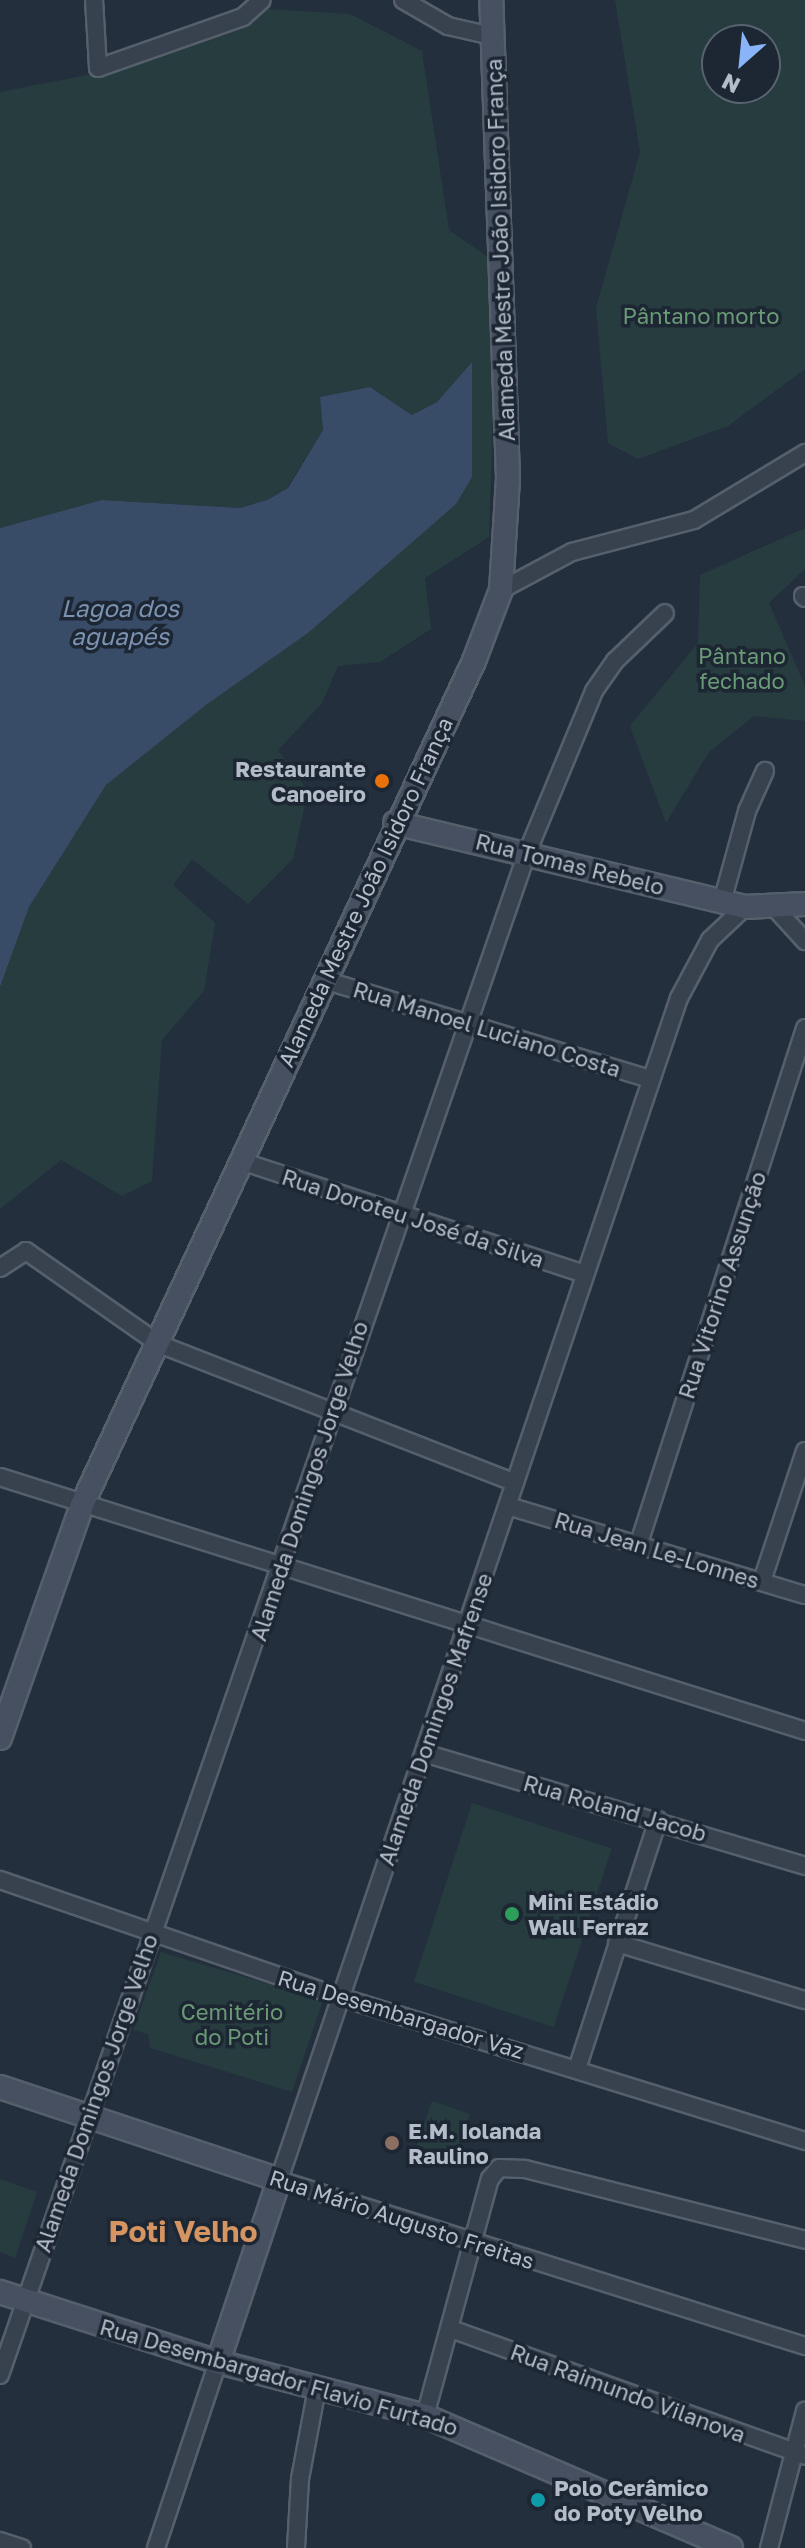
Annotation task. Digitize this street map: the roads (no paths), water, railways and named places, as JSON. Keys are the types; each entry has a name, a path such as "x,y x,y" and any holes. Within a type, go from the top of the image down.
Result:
{"main road":[{"name":"Alameda Mestre João Isidoro França","path":"0,1738 6,1698 82,1505 159,1344 395,823 474,661 501,590 508,478 491,0"},
{"name":"Rua Tomas Rebelo","path":"395,823 745,907 775,908 805,904"},
{"name":"Rua Mário Augusto Freitas","path":"0,2087 279,2180"},
{"name":"Alameda Domingos Mafrense","path":"218,2362 279,2180"},
{"name":"Rua Desembargador Flavio Furtado","path":"0,2292 218,2362 425,2416 731,2548"}],"street":[{"path":"94,0 96,68 243,17 262,0"},
{"path":"403,0 448,26 492,36"},
{"path":"501,590 572,552 694,520 805,453"},
{"name":"Alameda Domingos Jorge Velho","path":"0,2375 23,2300 282,1566 330,1411 399,1214 472,1024 527,853 594,691 623,652 665,613"},
{"path":"722,902 747,811 765,771"},
{"name":"Alameda Domingos Mafrense","path":"279,2180 650,1079 694,966 710,940 745,907"},
{"path":"775,908 805,941"},
{"name":"Rua Manoel Luciano Costa","path":"324,980 650,1079"},
{"name":"Rua Vitorino Assunção","path":"639,1543 805,1028"},
{"name":"Rua Doroteu José da Silva","path":"241,1161 585,1274"},
{"path":"0,1268 26,1251 159,1344 515,1483"},
{"path":"762,1581 805,1451"},
{"path":"0,1477 805,1731"},
{"name":"Rua Jean Le-Lonnes","path":"508,1506 805,1595"},
{"name":"Rua Roland Jacob","path":"424,1753 805,1866"},
{"path":"577,2069 658,1820"},
{"name":"Rua Desembargador Vaz","path":"0,1880 340,1997 805,2141"},
{"path":"617,1943 805,2000"},
{"path":"425,2416 475,2244 490,2179 499,2168 513,2167 805,2240"},
{"name":"Rua Mário Augusto Freitas","path":"279,2180 805,2346"},
{"name":"Rua Raimundo Vilanova","path":"451,2329 800,2454"},
{"name":"Alameda Domingos Mafrense","path":"156,2548 218,2362"},
{"path":"296,2548 300,2479 317,2388"},
{"path":"770,2548 800,2454 805,2411"},
{"path":"0,2541 22,2548"}],"water":[{"name":"Lagoa dos aguapés","path":"472,362 472,477 456,504 308,633 206,705 106,785 29,907 0,987 0,528 102,500 240,508 267,500 288,488 323,430 320,397 370,387 412,415 437,402"}],"place":[{"name":"Restaurante Canoeiro","path":"382,781"},
{"name":"Mini Estádio Wall Ferraz","path":"512,1914"},
{"name":"E.M. Iolanda Raulino","path":"392,2143"},
{"name":"Polo Cerâmico do Poty Velho","path":"538,2500"}],"district":[{"name":"Poti Velho","path":"183,2231"}],"park label":[{"name":"Pântano morto","path":"701,316"},
{"name":"Pântano fechado","path":"742,668"},
{"name":"Cemitério do Poti","path":"232,2024"}]}
